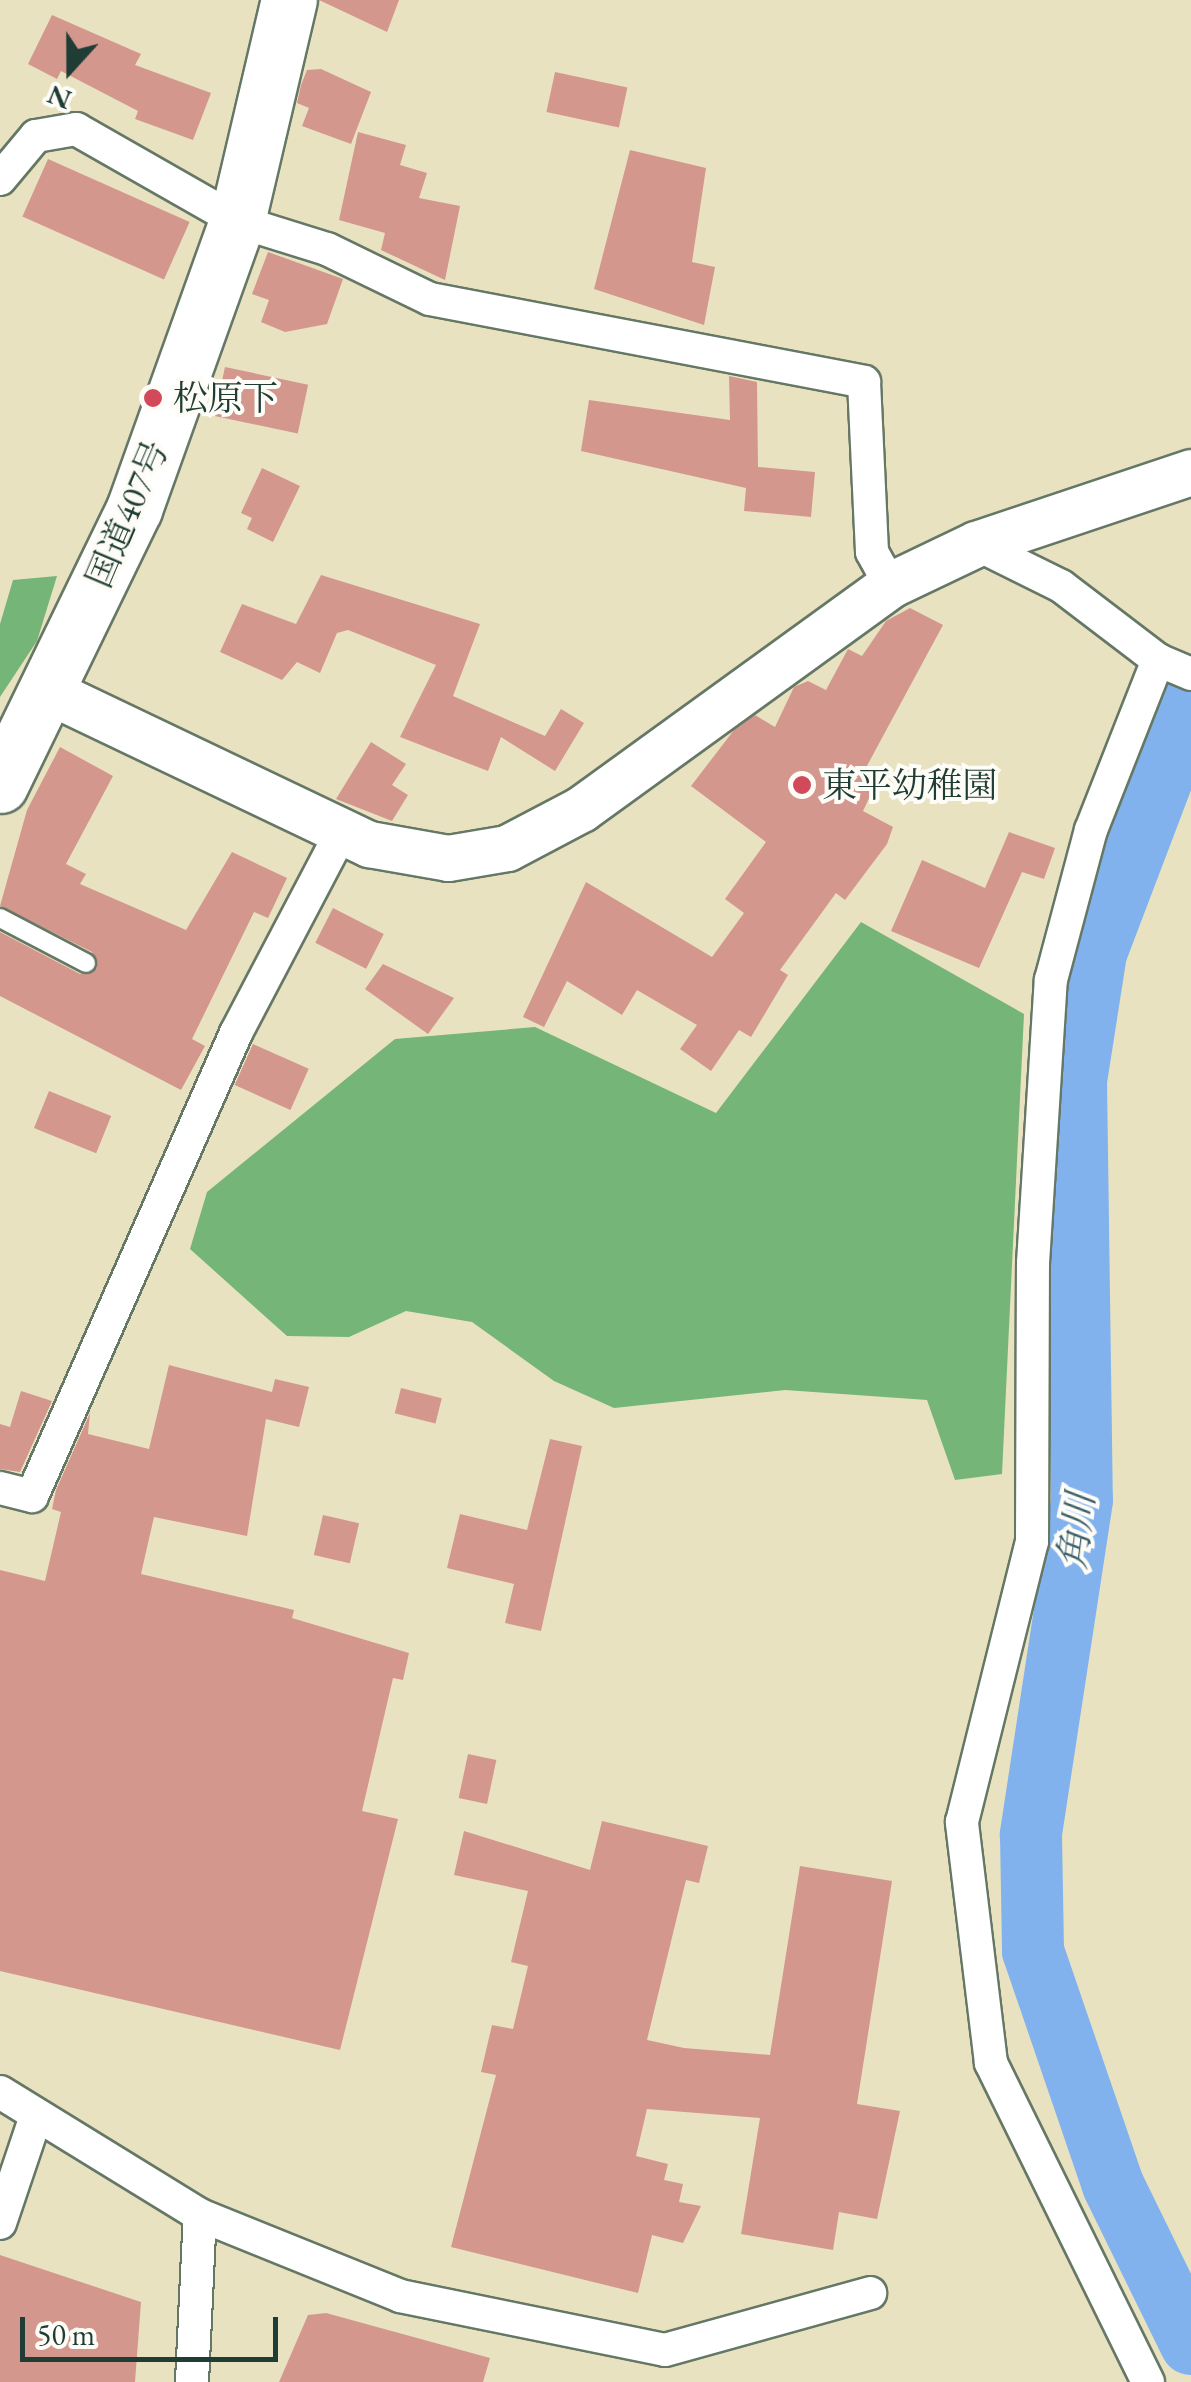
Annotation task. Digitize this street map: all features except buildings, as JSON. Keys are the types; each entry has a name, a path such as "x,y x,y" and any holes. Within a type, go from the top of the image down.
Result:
{"highway":[{"name":"国道407号","path":"0,785 134,508 237,221 289,0"}],"street":[{"path":"0,179 36,136 63,126 237,221 482,313 864,382 872,552 890,585"},
{"path":"48,691 341,833 448,858 538,835 890,585 976,544 1191,472"},
{"path":"976,544 1061,586 1171,666 1092,830 1051,980 1032,1264 1032,1542 962,1822 990,2064 1148,2382"},
{"path":"0,1488 32,1496 236,1033 341,833"},
{"path":"0,2092 200,2215 400,2296 665,2350 870,2293"},
{"path":"0,2224 36,2116"},
{"path":"192,2382 200,2215"}],"lane":[{"path":"0,918 86,963"}],"green space":[{"path":"57,576 37,641 0,697 0,624 13,580"},
{"path":"861,922 1024,1014 1002,1474 955,1480 927,1400 785,1390 614,1408 554,1381 472,1322 406,1311 349,1337 287,1336 190,1249 207,1192 395,1039 535,1027 716,1113"}],"waterway":[{"name":"角川","path":"1191,703 1096,953 1076,1081 1082,1500 1031,1835 1033,1951 1113,2185 1191,2344"}],"place":[{"name":"松原下","path":"153,398"},
{"name":"東平幼稚園","path":"802,785"}]}
